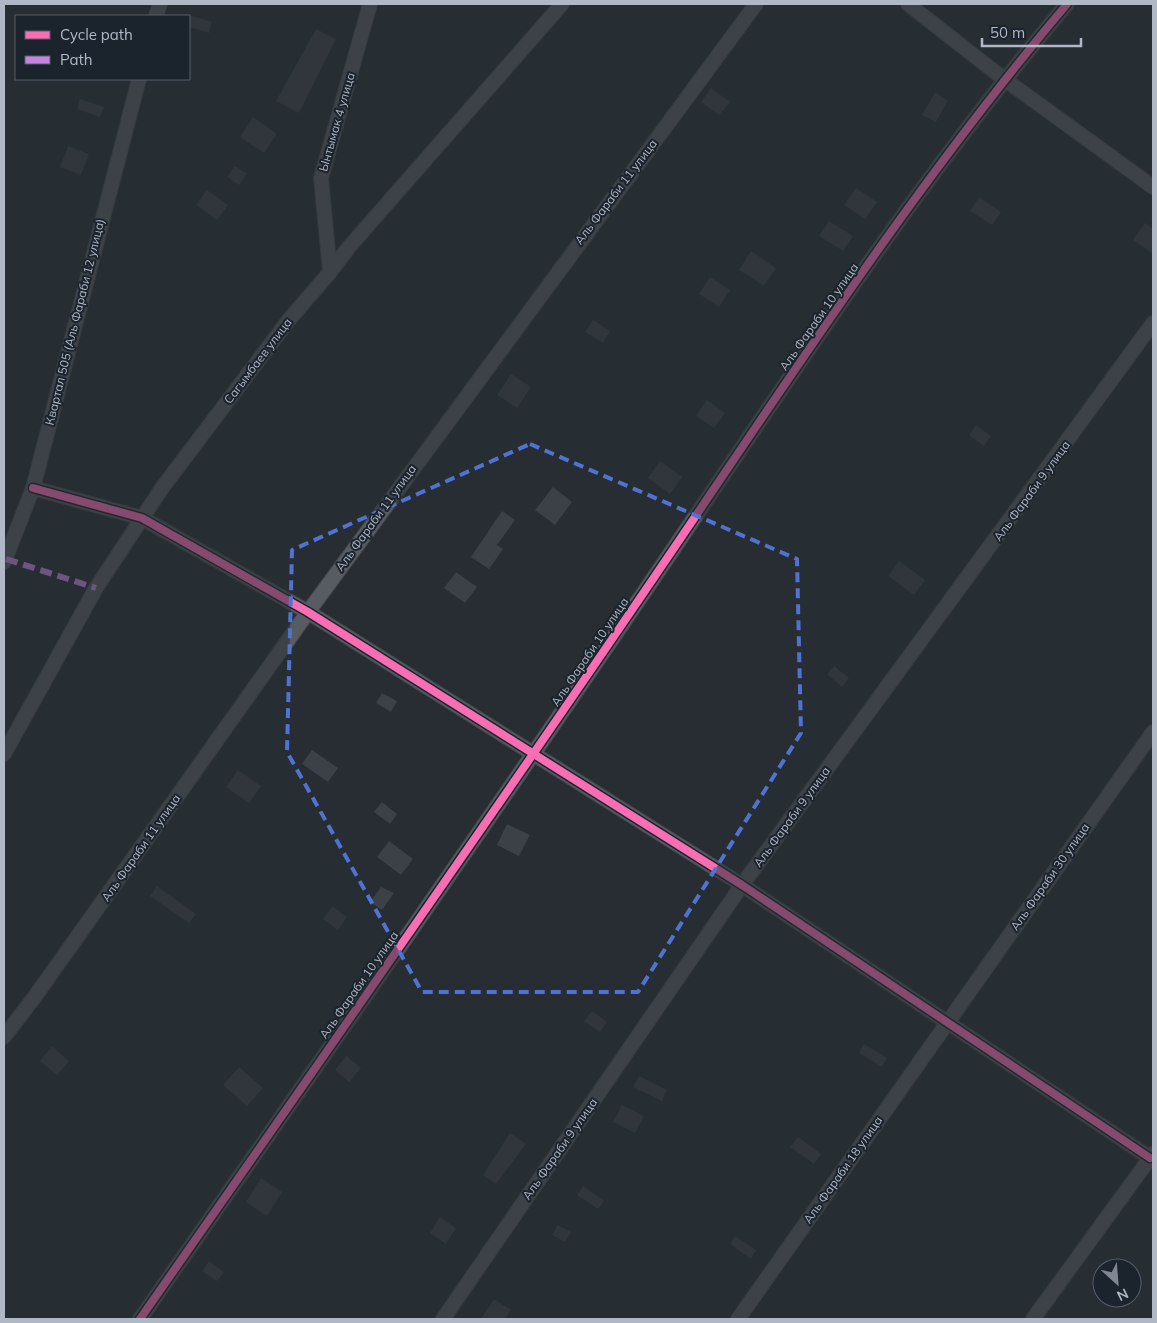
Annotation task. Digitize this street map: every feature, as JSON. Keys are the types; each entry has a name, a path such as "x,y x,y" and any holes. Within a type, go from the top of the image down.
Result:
{"street":[{"name":"Ынтымак 4 улица","path":"330,272 321,178 370,4"},
{"name":"Сагымбаев улица","path":"4,754 96,588 168,480 288,321 349,247 562,4"},
{"name":"Аль Фараби 11 улица","path":"4,1038 308,612 756,4"},
{"path":"908,4 1004,79 1153,187"},
{"name":"Аль Фараби 10 улица","path":"140,1319 533,755 920,191 1004,79 1067,4"},
{"name":"Квартал 505 (Аль Фараби 12 улица)","path":"4,562 33,488 139,80"},
{"name":"Аль Фараби 9 улица","path":"443,1319 742,885 1153,323"},
{"path":"33,488 142,518 308,612 742,885 1152,1156 1033,1319"},
{"name":"Аль Фараби 30 улица","path":"947,1022 1153,732"},
{"name":"Аль Фараби 18 улица","path":"738,1319 947,1022"}],"highlighted area":[{"path":"530,444 797,559 801,733 638,992 422,992 287,752 292,550"}],"building":[{"path":"190,15 212,22 209,33 190,27"},
{"path":"316,29 336,39 299,113 276,101"},
{"path":"711,88 730,102 719,115 701,102"},
{"path":"935,93 948,100 936,122 922,115"},
{"path":"80,99 104,107 100,117 77,109"},
{"path":"253,117 277,134 264,153 240,137"},
{"path":"68,146 89,154 81,175 60,167"},
{"path":"235,166 247,174 239,185 227,177"},
{"path":"856,188 877,202 865,219 844,205"},
{"path":"207,190 228,205 217,220 196,205"},
{"path":"979,197 1001,212 992,225 970,211"},
{"path":"829,221 853,236 843,251 819,236"},
{"path":"1145,223 1153,229 1153,254 1133,240"},
{"path":"751,251 776,268 764,286 739,270"},
{"path":"710,277 730,290 719,307 699,294"},
{"path":"593,320 610,331 603,343 585,332"},
{"path":"511,374 531,387 517,408 497,395"},
{"path":"707,400 725,413 714,428 696,416"},
{"path":"976,425 991,436 984,446 969,435"},
{"path":"660,461 682,477 670,494 648,478"},
{"path":"553,487 572,502 555,525 535,510"},
{"path":"502,511 515,520 497,545 503,549 489,569 471,557"},
{"path":"899,561 925,580 914,595 888,576"},
{"path":"456,572 477,587 465,603 444,588"},
{"path":"834,666 849,678 842,687 827,674"},
{"path":"382,693 397,701 391,712 376,703"},
{"path":"312,750 338,768 328,782 302,764"},
{"path":"238,770 261,786 249,803 226,787"},
{"path":"382,802 397,814 390,824 374,812"},
{"path":"507,824 530,835 519,856 497,845"},
{"path":"389,841 413,859 401,875 377,857"},
{"path":"157,886 196,914 189,923 150,896"},
{"path":"381,887 394,893 382,910 370,902"},
{"path":"332,906 347,917 338,930 323,919"},
{"path":"592,1011 607,1022 600,1032 584,1021"},
{"path":"864,1044 887,1058 882,1067 859,1053"},
{"path":"52,1046 69,1061 57,1075 40,1061"},
{"path":"346,1056 361,1068 349,1082 335,1070"},
{"path":"239,1067 263,1088 247,1106 223,1085"},
{"path":"639,1076 667,1090 662,1101 633,1087"},
{"path":"622,1105 644,1116 635,1133 613,1122"},
{"path":"510,1133 526,1144 496,1184 483,1175"},
{"path":"798,1137 821,1154 814,1164 790,1147"},
{"path":"261,1178 282,1192 267,1216 246,1202"},
{"path":"583,1186 604,1201 598,1209 577,1195"},
{"path":"440,1217 456,1228 446,1244 430,1233"},
{"path":"558,1225 571,1232 565,1242 552,1235"},
{"path":"735,1236 756,1250 751,1259 730,1244"},
{"path":"209,1261 224,1272 217,1281 202,1271"},
{"path":"494,1299 511,1310 505,1319 481,1319"}],"marked path":[{"path":"6,559 96,588"}],"cycle path":[{"path":"140,1319 390,961 845,297 953,148 1067,4"},
{"path":"33,488 142,518 308,612 742,885 1150,1158"}]}
